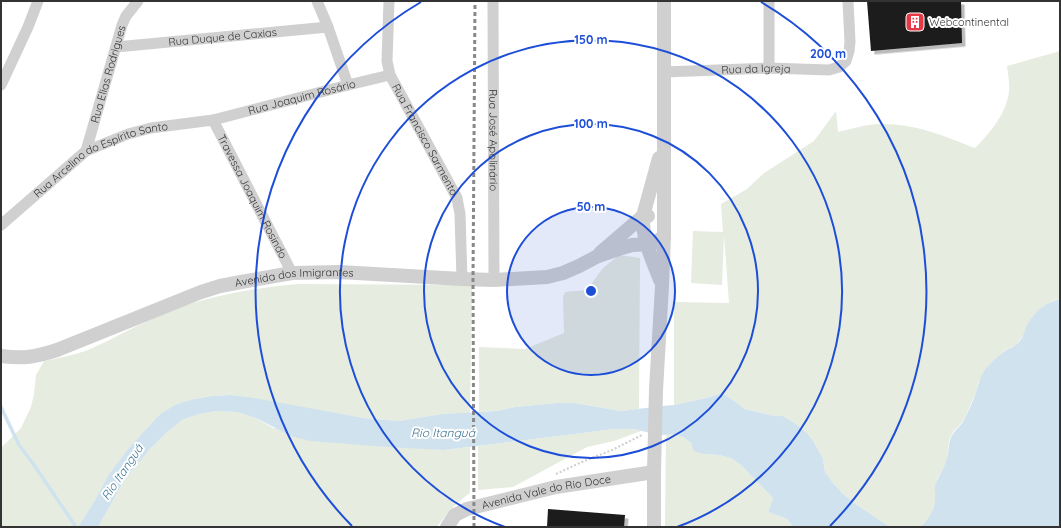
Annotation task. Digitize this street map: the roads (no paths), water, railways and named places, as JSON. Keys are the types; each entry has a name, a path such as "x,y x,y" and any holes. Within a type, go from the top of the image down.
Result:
{"street":[{"path":"1,85 28,27 38,1"},
{"name":"Rua Elias Rodrigues","path":"86,151 122,25 132,7 138,1"},
{"path":"317,1 328,26 348,85"},
{"name":"Rua Francisco Sarmento","path":"389,1 387,61 390,75 457,198 460,214 462,280"},
{"name":"Rua José Apolinário","path":"493,1 494,280"},
{"path":"654,527 654,437 664,236 664,1"},
{"path":"769,1 769,68"},
{"name":"Rua da Igreja","path":"664,72 769,68 829,70 839,67 846,61 849,51 848,1"},
{"name":"Rua Duque de Caxias","path":"116,47 328,26"},
{"name":"Rua Joaquim Rosário","path":"213,120 390,75"},
{"name":"Rua Arcelino do Espírito Santo","path":"1,226 86,151 128,134 151,128 213,120"},
{"name":"Travessa Joaquim Rosindo","path":"213,120 292,273"},
{"path":"662,286 643,234 643,216 663,141"},
{"path":"643,216 654,217 663,222"},
{"name":"Avenida dos Imigrantes","path":"596,257 643,216"},
{"name":"Avenida dos Imigrantes","path":"1,356 22,358 45,354 201,292 227,285 292,273 339,272 462,280 546,277 563,273 596,257 632,245 646,245 655,242 664,236"},
{"name":"Avenida Vale do Rio Doce","path":"447,527 456,515 467,509 556,488 654,472"}],"water":[{"path":"1060,299 1060,527 921,527 927,521 933,510 935,502 935,486 948,456 951,437 964,421 984,371 1001,354 1015,346 1020,341 1027,325 1037,312 1050,302"},
{"name":"Rio Itanguá","path":"719,394 726,395 745,409 774,416 783,416 796,424 807,433 814,442 823,459 825,472 843,494 890,527 793,527 787,519 768,512 773,498 742,466 731,458 694,451 691,443 683,437 674,434 662,435 633,429 614,429 444,450 310,441 291,436 256,418 237,412 217,411 199,414 182,420 167,432 151,448 125,479 98,527 78,527 109,474 127,450 159,415 175,405 194,399 230,395 364,418 399,421 442,414 497,411 515,407 557,403 574,403 621,411 674,405"}],"waterway":[{"path":"1,407 19,445 76,527"}],"railway":[{"path":"474,527 473,280 475,1"}],"place":[{"name":"Webcontinental","path":"915,22"}]}
